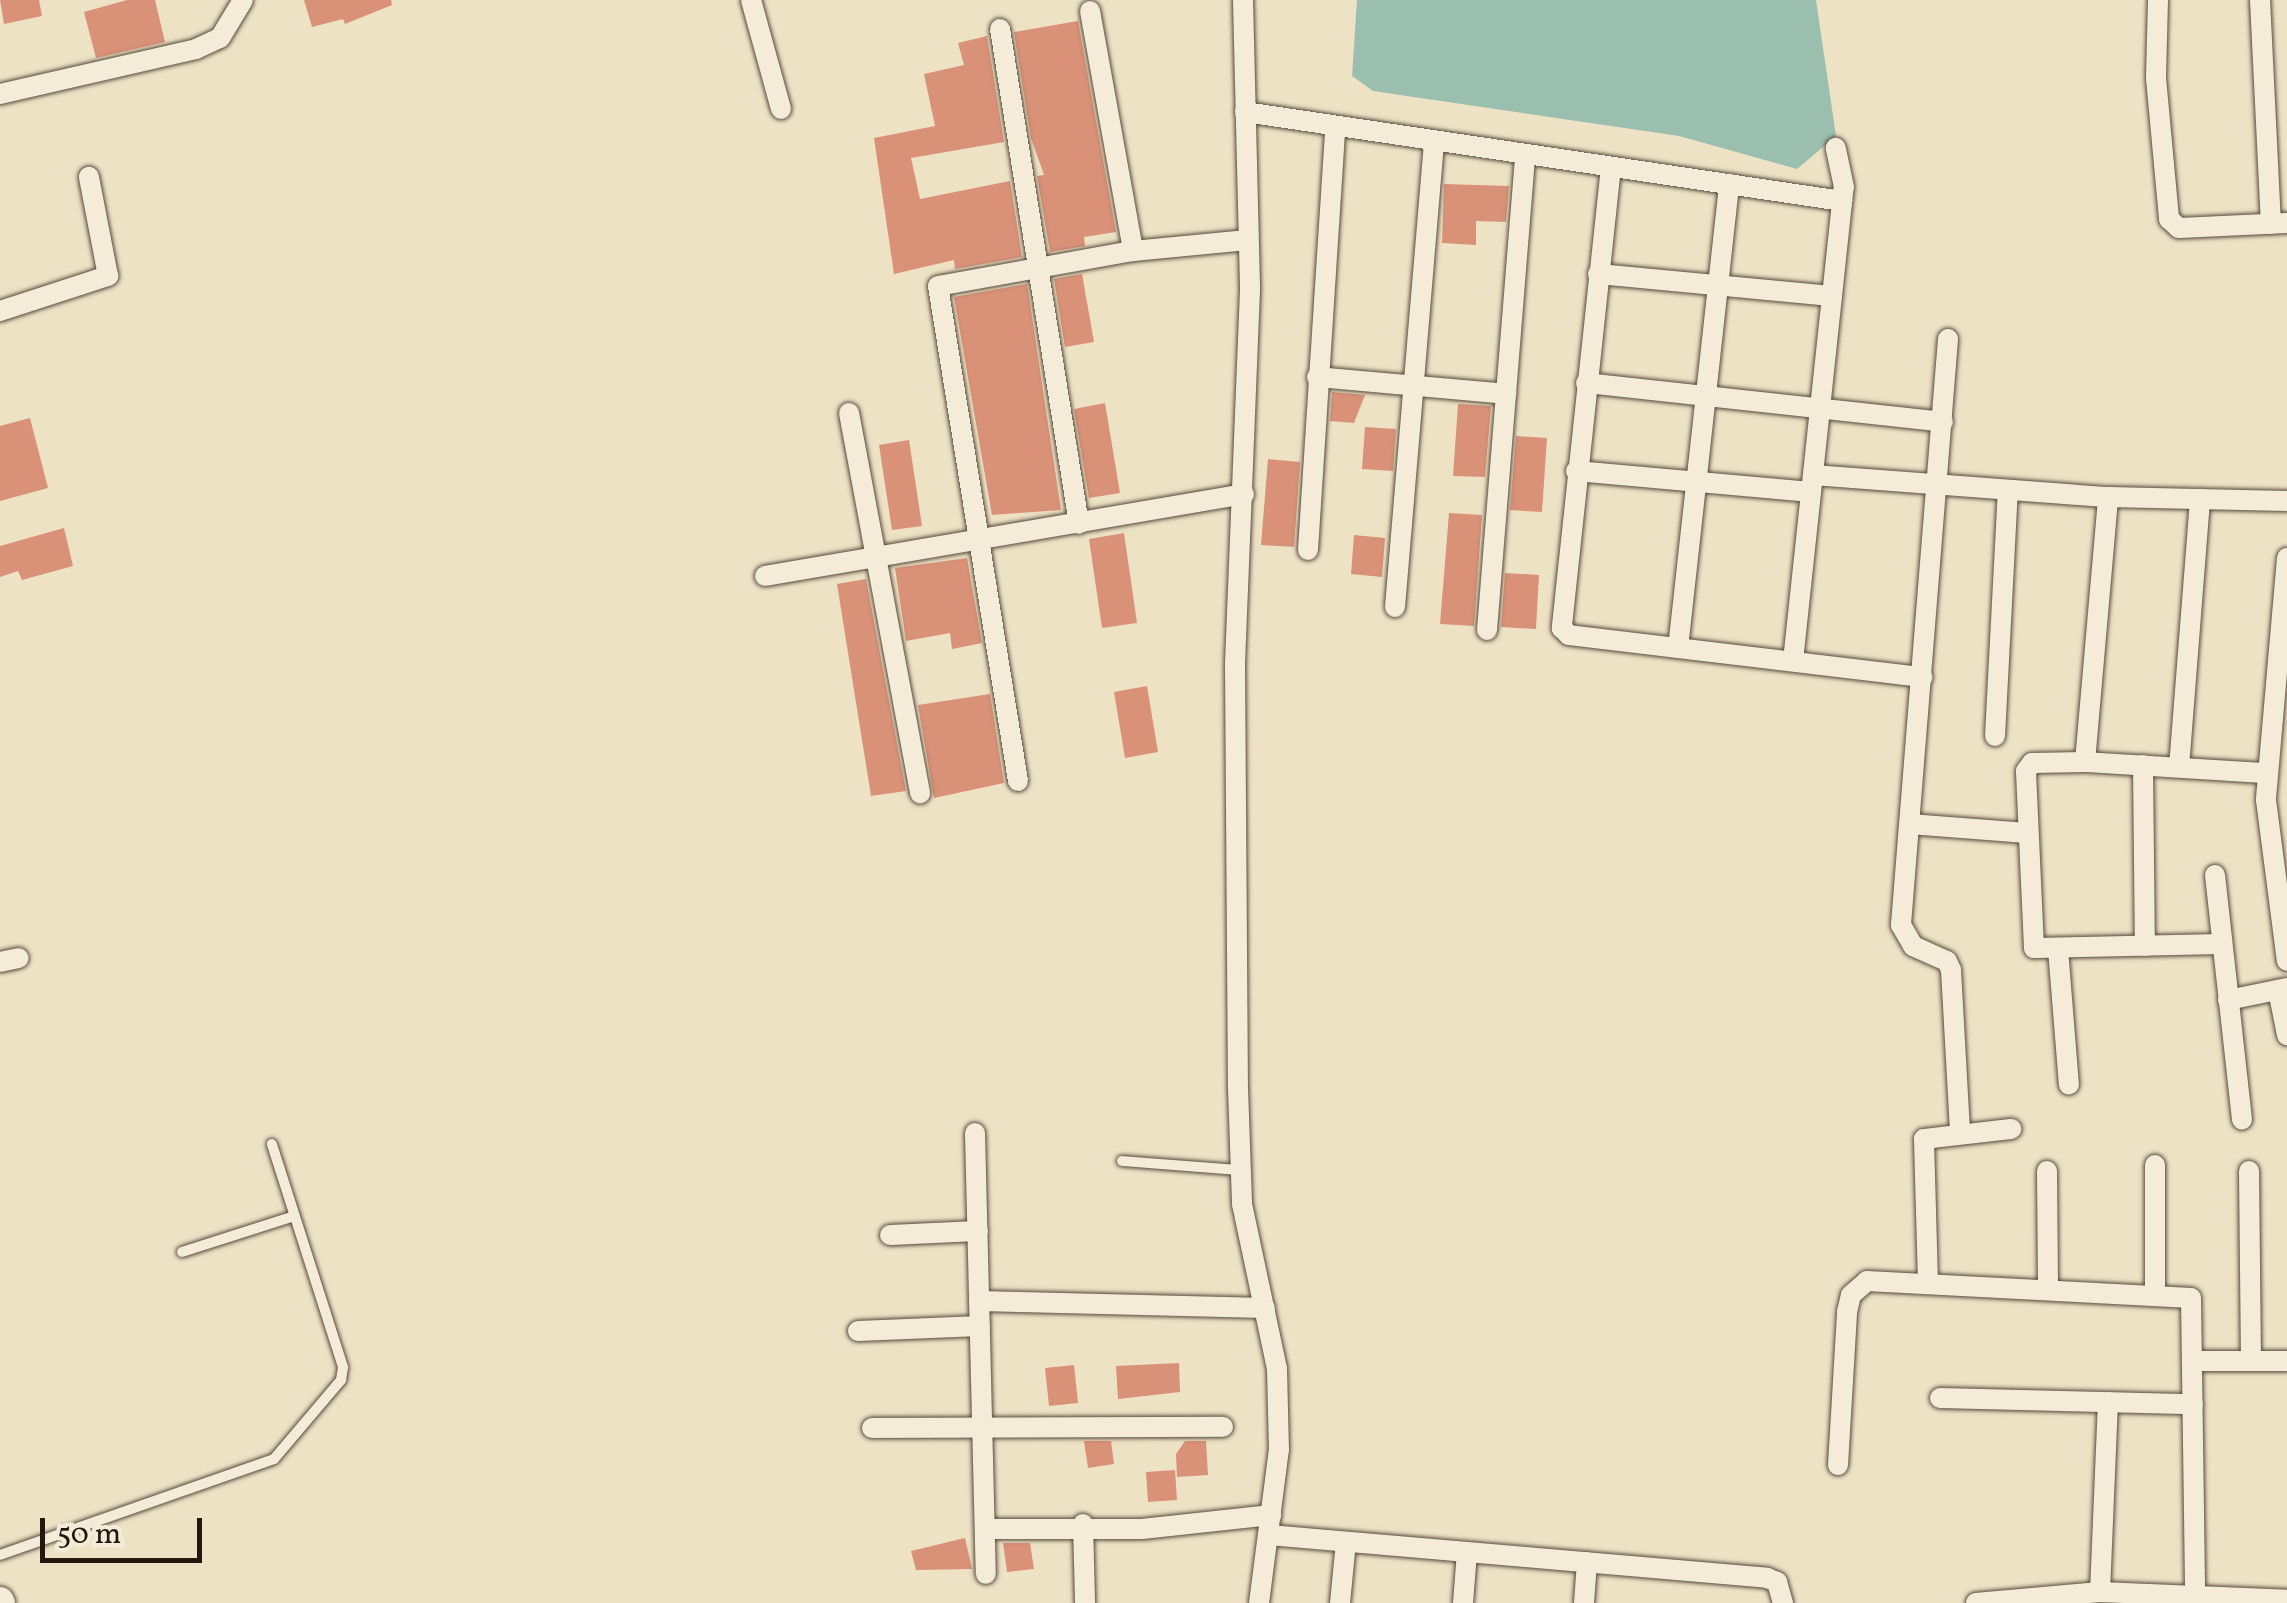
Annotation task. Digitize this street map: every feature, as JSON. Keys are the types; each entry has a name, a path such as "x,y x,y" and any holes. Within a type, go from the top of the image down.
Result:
{"street":[{"path":"0,94 196,49 220,38 243,0"},
{"path":"751,0 780,109"},
{"path":"1243,0 1244,494 1234,663 1240,1170 1277,1369 1279,1449 1260,1603"},
{"path":"2158,0 2156,78 2170,219 2179,228 2279,224 2260,0"},
{"path":"1090,11 1133,251"},
{"path":"1000,29 1078,524"},
{"path":"1245,112 1842,201"},
{"path":"1308,550 1336,127"},
{"path":"1395,607 1417,386 1434,142"},
{"path":"1793,662 1842,201 1836,148"},
{"path":"1487,630 1525,154"},
{"path":"1611,167 1562,628 1569,635 1923,676"},
{"path":"0,311 108,276 88,177"},
{"path":"1678,648 1693,482 1729,184"},
{"path":"1018,781 976,542 938,286 1133,251 1246,240"},
{"path":"1598,274 1832,296"},
{"path":"1948,338 1902,926 1912,946 1947,961 1951,970 1960,1131"},
{"path":"1317,377 1506,394"},
{"path":"1586,383 1943,422"},
{"path":"849,412 920,793"},
{"path":"1576,472 1693,482 1939,485 2108,498 2287,502"},
{"path":"1995,736 2008,490"},
{"path":"765,576 1244,494"},
{"path":"2086,762 2108,498"},
{"path":"2179,768 2200,499"},
{"path":"2287,558 2266,774 2287,961"},
{"path":"2222,944 2058,950 2030,944 2028,766 2086,762 2266,774"},
{"path":"2143,765 2144,946"},
{"path":"1910,824 2026,834"},
{"path":"2215,874 2242,1120"},
{"path":"2058,950 2069,1084"},
{"path":"2228,1000 2283,989 2287,1036"},
{"path":"1928,1283 1921,1154 1924,1138 1960,1131 2011,1129"},
{"path":"975,1133 986,1574"},
{"path":"2154,1164 2156,1294"},
{"path":"2249,1171 2251,1361"},
{"path":"2046,1172 2048,1289"},
{"path":"890,1235 978,1231"},
{"path":"1838,1466 1851,1296 1866,1281 2191,1298 2195,1593"},
{"path":"979,1301 1265,1308"},
{"path":"858,1332 980,1326"},
{"path":"2194,1361 2287,1361"},
{"path":"1940,1398 2193,1404"},
{"path":"2100,1592 2108,1402"},
{"path":"872,1428 1223,1427"},
{"path":"1083,1524 1085,1603"},
{"path":"985,1529 1083,1524 1142,1529 1270,1525 1346,1542 1766,1578 1777,1582 1783,1603"},
{"path":"1340,1603 1346,1542"},
{"path":"1463,1603 1467,1552"},
{"path":"1584,1603 1587,1562"},
{"path":"1976,1603 2100,1592 2157,1597 2195,1593 2287,1600"}],"lane":[{"path":"0,1555 274,1460 341,1380 343,1367 272,1144"},
{"path":"1122,1161 1240,1170"},
{"path":"182,1252 294,1216"}],"shaded area":[{"path":"1357,0 1816,0 1836,136 1797,169 1679,136 1373,91 1352,76"}],"building":[{"path":"0,0 39,0 42,16 4,24"},
{"path":"127,0 155,0 165,42 96,58 84,12"},
{"path":"304,0 391,0 392,5 345,24 343,19 312,27"},
{"path":"1078,21 1116,232 1084,237 1085,246 1050,252 1037,176 1044,175 1031,138 1014,32"},
{"path":"987,36 1004,142 911,158 920,199 1010,181 1022,257 955,269 954,260 894,274 874,138 935,126 924,74 964,65 958,43"},
{"path":"1444,184 1509,186 1506,222 1476,221 1476,245 1442,243"},
{"path":"1082,274 1094,342 1065,347 1054,279"},
{"path":"1027,284 1061,510 992,515 954,297"},
{"path":"1332,392 1365,395 1354,423 1330,421"},
{"path":"1105,403 1120,493 1089,498 1074,409"},
{"path":"1458,404 1491,406 1485,477 1453,476"},
{"path":"30,418 48,488 0,501 0,426"},
{"path":"1365,427 1396,429 1393,471 1362,469"},
{"path":"1516,436 1547,438 1542,512 1510,510"},
{"path":"909,440 922,526 892,530 879,445"},
{"path":"1268,459 1300,462 1294,547 1261,545"},
{"path":"1449,513 1482,515 1474,626 1440,624"},
{"path":"64,528 73,566 22,580 18,571 0,577 0,546"},
{"path":"1124,533 1137,623 1102,628 1089,539"},
{"path":"1354,535 1385,538 1382,577 1351,574"},
{"path":"967,558 982,643 952,649 950,633 906,641 895,568"},
{"path":"1505,573 1539,575 1536,629 1501,627"},
{"path":"866,579 906,791 871,796 837,584"},
{"path":"1147,686 1158,752 1125,758 1114,692"},
{"path":"990,694 1004,783 934,798 918,705"},
{"path":"1179,1363 1180,1392 1118,1399 1116,1366"},
{"path":"1074,1365 1078,1403 1049,1406 1045,1368"},
{"path":"1084,1441 1111,1441 1114,1464 1088,1468"},
{"path":"1185,1441 1206,1441 1208,1475 1177,1477 1176,1454"},
{"path":"1175,1470 1177,1500 1148,1502 1146,1472"},
{"path":"965,1538 972,1569 916,1570 911,1551"},
{"path":"1003,1543 1030,1543 1034,1569 1007,1572"}]}
